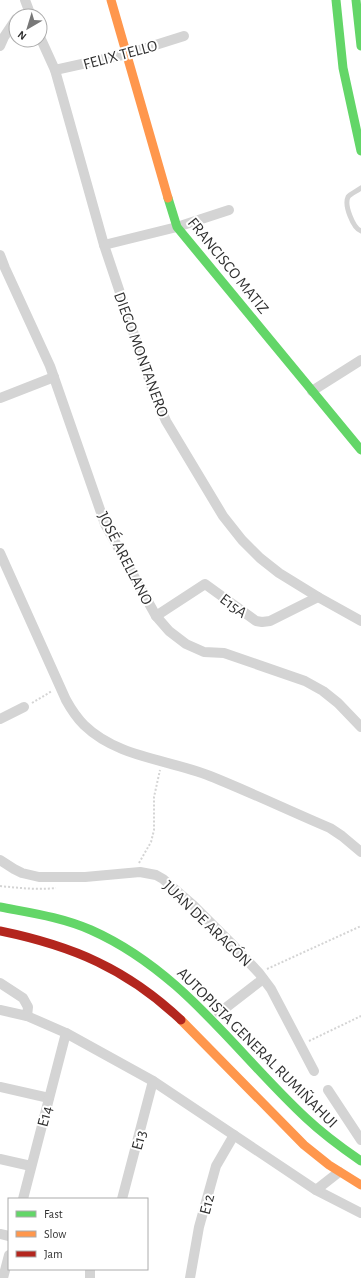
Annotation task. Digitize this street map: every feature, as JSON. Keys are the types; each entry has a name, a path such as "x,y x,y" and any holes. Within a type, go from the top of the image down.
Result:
{"main road":[{"name":"FRANCISCO MATIZ","path":"111,0 177,227 361,450"},
{"path":"336,0 343,68 361,151"},
{"path":"356,0 361,46"},
{"name":"AUTOPISTA GENERAL RUMIÑAHUI","path":"0,907 67,921 94,932 145,961 196,1003 300,1112 332,1140 361,1161"},
{"path":"0,931 53,945 89,957 121,974 150,993 180,1020 286,1128 317,1156 339,1172 361,1185"}],"street":[{"path":"0,46 8,31"},
{"name":"FELIX TELLO","path":"54,70 127,54 184,36"},
{"name":"DIEGO MONTANERO","path":"45,48 54,70 104,245 158,406 166,421 223,516 242,540 260,558 279,573 361,621"},
{"path":"104,245 177,227 229,210"},
{"name":"JOSÉ ARELLANO","path":"0,255 4,268 54,377 105,524 156,616 169,631 186,644 204,652 224,652 305,681 323,690 361,727"},
{"path":"312,391 361,360"},
{"path":"0,398 54,377"},
{"path":"0,553 60,687 73,712 84,725 117,747 137,755 209,775 330,828 361,852"},
{"name":"E15A","path":"156,616 205,584 256,621 262,622 270,621 318,597"},
{"path":"0,719 24,707"},
{"name":"JUAN DE ARAGÓN","path":"0,860 18,871 31,876 39,877 85,877 148,873 163,879 199,911 261,976 271,989 314,1071"},
{"path":"219,1014 261,976"},
{"path":"0,983 23,998 28,1007 27,1016"},
{"path":"0,1010 27,1016 66,1033 153,1081 316,1190 361,1213"},
{"name":"E14","path":"23,1198 66,1033"},
{"name":"E13","path":"122,1198 153,1081"},
{"path":"0,1087 49,1098"},
{"path":"328,1090 361,1140"},
{"name":"E12","path":"190,1278 200,1227 216,1166 234,1135"},
{"path":"0,1159 31,1166"},
{"path":"316,1190 339,1172"},
{"path":"3,1278 8,1260"}],"lane":[{"path":"361,188 350,195 347,202 352,222 358,230 361,231"}],"path":[{"path":"24,707 60,687"},
{"path":"133,873 151,842 154,830 154,797 162,761"},
{"path":"261,976 361,926"},
{"path":"300,1045 361,1016"}],"traffic: fast":[{"path":"336,0 343,68 361,151"},
{"path":"356,0 361,46"},
{"path":"168,198 177,227 361,450"},
{"path":"0,907 46,916 91,930 124,947 153,967 181,990 306,1118 333,1141 361,1161"}],"traffic: slow":[{"path":"111,0 168,198"},
{"path":"181,1020 304,1145 329,1165 361,1185"}],"traffic: jam":[{"path":"0,931 51,944 98,962 119,973 140,987 161,1002 181,1020"}]}
